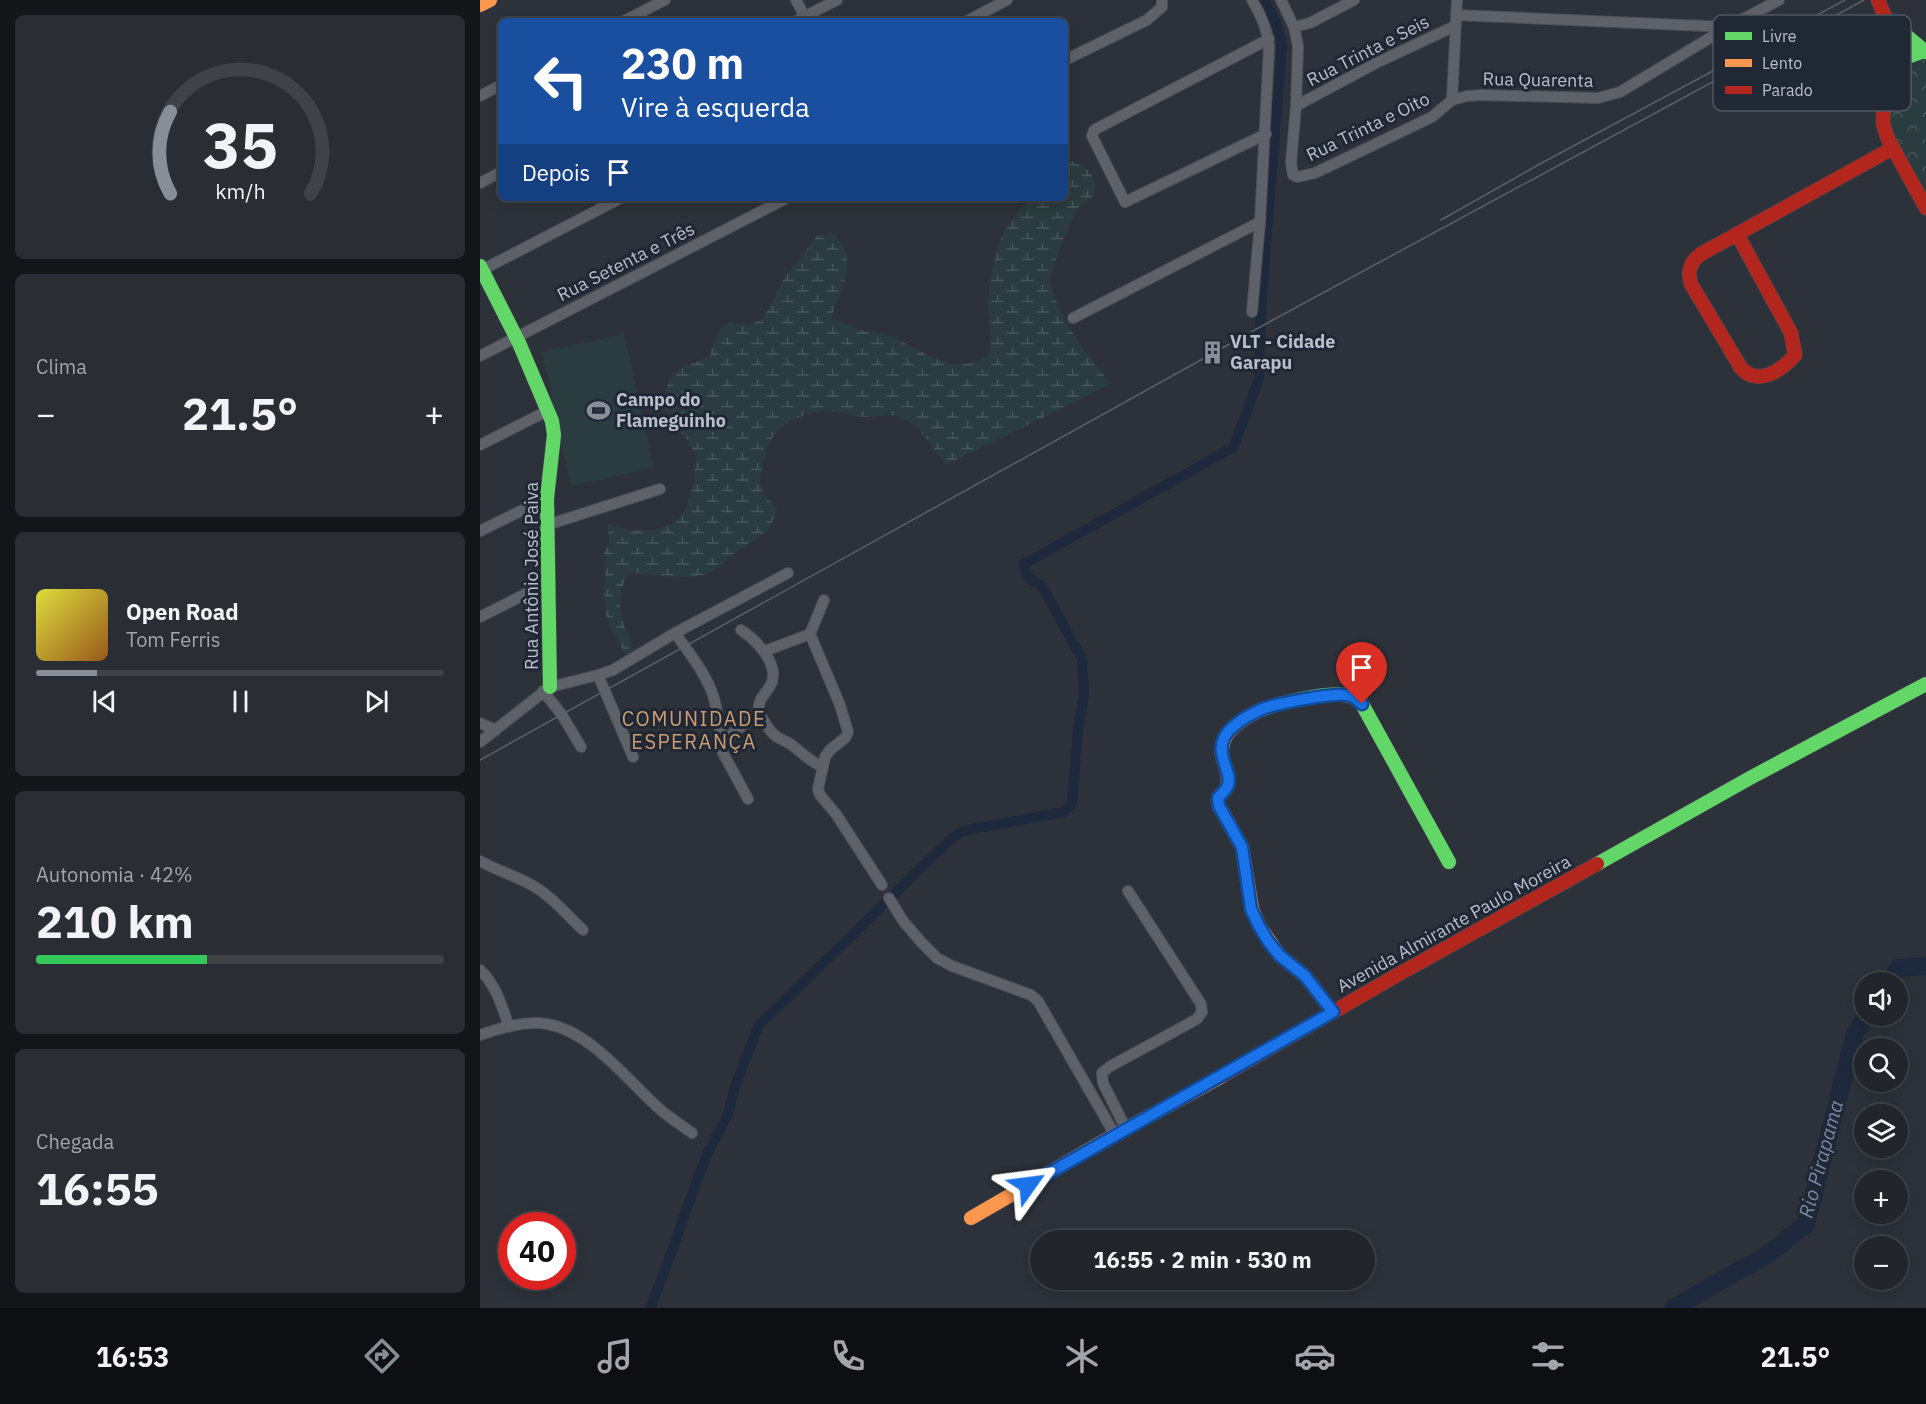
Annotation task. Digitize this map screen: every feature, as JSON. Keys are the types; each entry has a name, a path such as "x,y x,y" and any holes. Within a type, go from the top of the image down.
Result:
{"street":[{"path":"480,5 490,0"},
{"path":"630,18 665,0"},
{"path":"796,0 801,18"},
{"path":"806,18 837,0"},
{"path":"973,18 1007,0"},
{"path":"1068,59 1147,20 1162,7 1162,0"},
{"path":"1252,0 1269,39 1266,134 1252,312"},
{"path":"1281,0 1294,27 1298,46 1296,106"},
{"path":"1294,27 1310,23 1353,0"},
{"name":"Rua Trinta e Seis","path":"1452,100 1457,0"},
{"path":"1752,14 1753,0"},
{"name":"Rua Quarenta","path":"1752,14 1779,0"},
{"path":"1878,0 1884,15"},
{"path":"1455,21 1713,27"},
{"name":"Rua Trinta e Seis","path":"1296,106 1455,21"},
{"name":"Rua Quarenta","path":"1452,100 1482,95 1586,98 1610,96 1713,36"},
{"path":"1266,134 1125,202 1092,136 1094,130 1269,39"},
{"path":"1911,40 1925,51"},
{"path":"480,96 498,87"},
{"name":"Rua Trinta e Oito","path":"1296,106 1291,163 1293,175 1297,177 1315,172 1432,117 1452,100"},
{"path":"1883,111 1883,124 1893,148 1926,208"},
{"path":"1737,234 1791,333 1794,345 1795,355 1790,361 1761,377 1753,377 1741,368 1691,284 1688,275 1692,261 1737,234 1893,148"},
{"path":"480,183 498,174"},
{"path":"481,269 615,201"},
{"name":"Rua Setenta e Três","path":"480,356 781,201"},
{"path":"1073,318 1260,222"},
{"name":"Rua Antônio José Paiva","path":"481,269 549,410 554,435 547,498 549,582 547,689"},
{"path":"480,445 549,410"},
{"path":"547,525 660,489"},
{"path":"480,531 547,498"},
{"path":"480,742 547,689 613,670 675,633 788,573"},
{"path":"480,617 549,582"},
{"path":"824,600 810,634 840,705 848,732 846,737 825,757 818,784 820,795 836,814 882,885"},
{"path":"741,630 765,651 773,675 771,684 760,700 759,712 775,735 795,747 805,758 823,767"},
{"path":"675,633 693,657 708,685 715,705 723,753 748,799"},
{"path":"765,651 810,634"},
{"path":"598,675 633,757"},
{"name":"Avenida Almirante Paulo Moreira","path":"971,1218 1750,778 1926,684"},
{"path":"547,689 581,747"},
{"path":"1333,1012 1305,976 1279,955 1268,941 1251,909 1242,847 1219,806 1218,798 1228,786 1229,780 1221,748 1231,729 1261,709 1320,697 1351,696 1362,704 1449,862"},
{"path":"722,742 759,712"},
{"path":"480,723 496,730"},
{"path":"480,861 536,887 583,930"},
{"path":"1120,1132 1103,1083 1102,1073 1197,1019 1202,1012 1201,1004 1128,891"},
{"path":"889,898 903,921 937,958 952,966 1031,995 1038,1001 1120,1132"},
{"path":"480,970 492,984 509,1027"},
{"path":"480,1035 528,1023 546,1023 566,1029 604,1057 663,1112 692,1133"}],"green space":[{"path":"1926,60 1926,203 1890,139 1889,111 1911,111 1911,61"},
{"path":"1068,159 1082,165 1089,171 1095,185 1094,193 1078,209 1070,223 1057,257 1051,282 1066,322 1111,384 946,465 918,429 902,417 888,415 862,417 818,411 795,419 776,432 761,471 760,478 764,493 777,507 772,523 764,533 708,573 680,577 629,573 624,583 620,602 623,620 634,649 626,656 606,615 603,592 604,552 609,542 608,524 628,530 655,530 672,524 685,511 694,482 696,456 688,441 666,413 664,396 670,377 683,367 709,357 721,327 730,323 748,325 762,320 785,277 818,235 834,233 846,254 847,270 831,318 862,330 885,334 949,363 976,362 989,354 988,303 996,254 1009,223 1027,201 1068,201"},
{"name":"Campo do Flameguinho","path":"624,334 654,468 571,486 542,352"}],"waterway":[{"path":"651,1308 706,1156 728,1114 735,1087 758,1026 962,831 1063,812 1072,803 1078,729 1084,694 1082,659 1042,586 1027,577 1024,564 1234,447 1259,378 1261,309 1282,46 1277,25 1264,0"},
{"name":"Rio Pirapama","path":"1895,972 1898,968 1926,966"},
{"name":"Rio Pirapama","path":"1673,1308 1770,1253 1806,1224 1855,1033 1860,1026"}],"tram line":[{"path":"1817,15 1845,0"},
{"path":"1836,15 1864,0"},
{"path":"1441,220 1713,71"},
{"path":"480,760 1271,321 1713,82"}],"traffic: fast":[{"path":"1911,40 1926,52"},
{"path":"1911,56 1924,51"},
{"path":"480,266 519,343 552,421 554,435 547,498 550,687"},
{"path":"1597,864 1750,778 1926,684"},
{"path":"1256,712 1275,705 1317,696 1341,695 1356,699 1362,704 1449,862"}],"traffic: slow":[{"path":"480,5 490,0"},
{"path":"1256,712 1230,730 1223,743 1223,759 1228,784 1218,798 1219,806 1242,847 1252,909 1259,926 1279,955 1305,976 1333,1012"},
{"path":"971,1218 1222,1076"}],"traffic: jam":[{"path":"1878,0 1884,15"},
{"path":"1883,111 1883,124 1888,139 1926,208"},
{"path":"1737,234 1791,333 1795,355 1777,371 1762,376 1748,374 1741,368 1691,284 1689,275 1694,260 1701,254 1893,148"},
{"path":"1222,1076 1597,864"}],"place":[{"name":"VLT - Cidade Garapu","path":"1212,352"},
{"name":"Campo do Flameguinho","path":"598,410"}],"district":[{"name":"COMUNIDADE ESPERANÇA","path":"694,730"}],"route":[{"path":"1028,1185 1333,1012 1305,976 1279,955 1268,941 1251,909 1242,847 1219,806 1218,798 1228,786 1229,780 1221,748 1231,729 1261,709 1340,695 1351,696 1362,704"}]}
